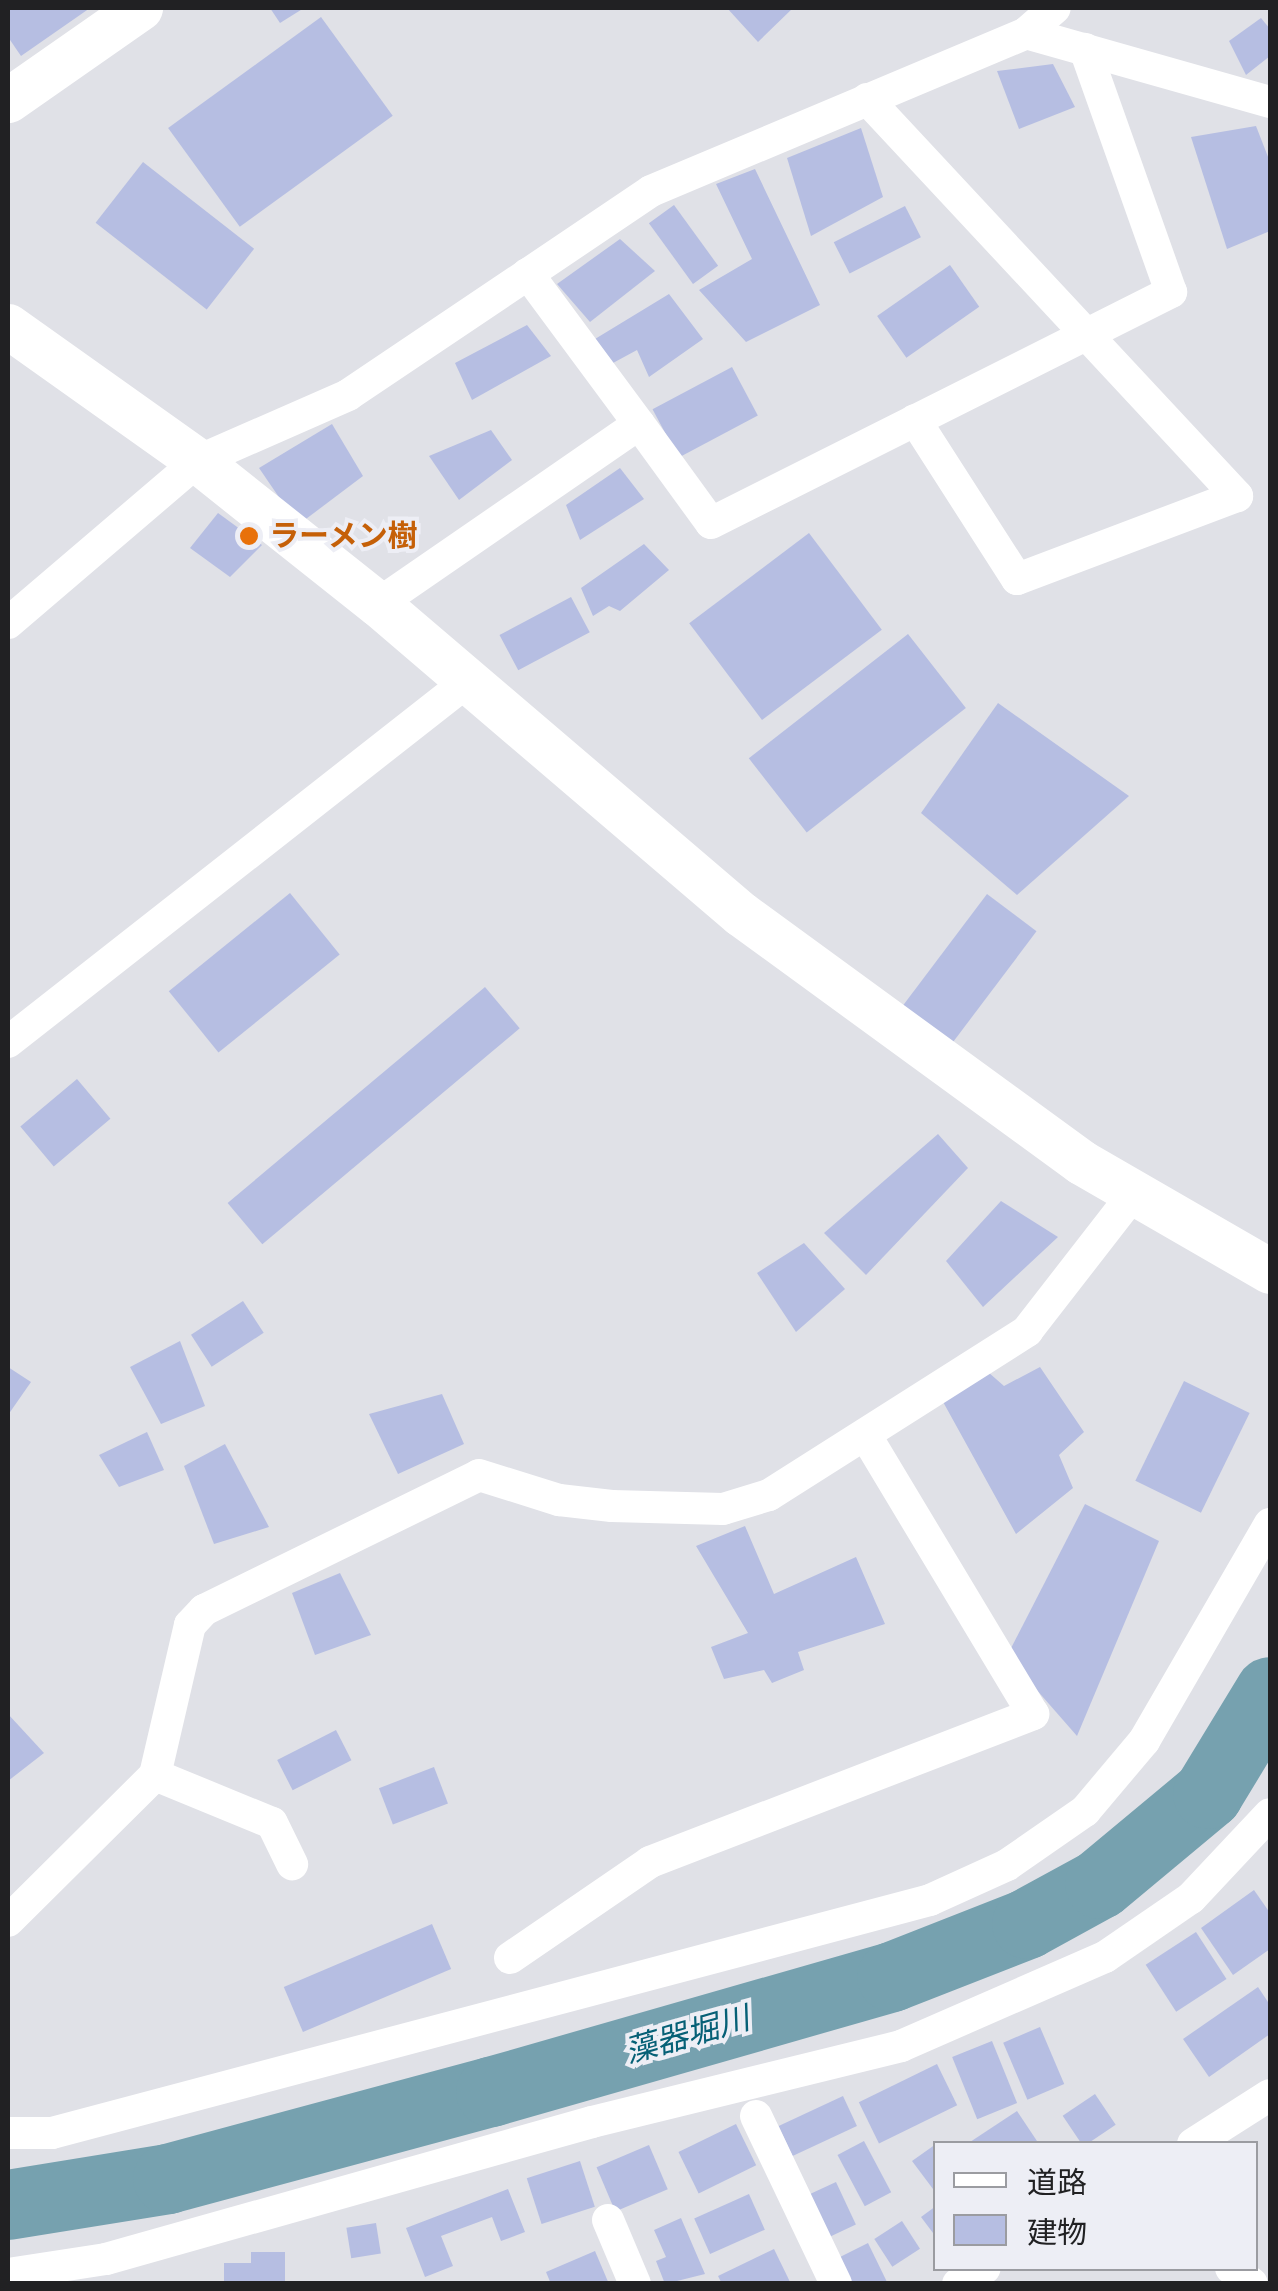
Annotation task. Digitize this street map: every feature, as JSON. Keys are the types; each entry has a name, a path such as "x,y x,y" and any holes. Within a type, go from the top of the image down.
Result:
{"street":[{"path":"8,100 140,8"},
{"path":"8,623 198,461 348,395 651,191 1026,32 1055,8"},
{"path":"1026,32 1270,102"},
{"path":"528,274 711,523 1171,292 1085,49"},
{"path":"868,99 1237,496 1018,579 915,420"},
{"path":"8,326 198,461 378,604 464,684 741,914 1081,1162 1270,1270"},
{"path":"378,604 639,424"},
{"path":"8,1042 464,684"},
{"path":"8,1922 155,1775 190,1625 204,1610 455,1482 479,1475 558,1500 723,1509 769,1494 1027,1331 1135,1192"},
{"path":"510,1958 650,1862 1033,1714 866,1436"},
{"path":"8,2133 52,2133 930,1900 1007,1865 1085,1811 1144,1742 1270,1524"},
{"path":"155,1775 272,1823 292,1864"},
{"path":"8,2274 106,2259 592,2122 901,2046 1105,1957 1191,1898 1270,1814"},
{"path":"1219,1868 1270,1836"},
{"path":"1198,2141 1270,2094"},
{"path":"756,2116 836,2284"},
{"path":"608,2220 635,2284"}],"building":[{"path":"8,8 90,8 21,56 8,37"},
{"path":"270,8 304,8 280,23"},
{"path":"727,8 793,8 758,42"},
{"path":"321,17 393,116 240,227 168,128"},
{"path":"1261,18 1270,29 1270,56 1246,75 1229,41"},
{"path":"1053,64 1075,107 1019,129 997,71"},
{"path":"1256,126 1270,162 1270,231 1227,249 1191,137"},
{"path":"861,128 883,197 811,236 787,158"},
{"path":"143,162 254,249 207,309 96,223"},
{"path":"755,169 820,305 746,342 699,290 752,259 716,184"},
{"path":"674,205 718,266 693,284 649,223"},
{"path":"905,206 921,237 850,274 834,242"},
{"path":"620,239 655,271 590,322 557,284"},
{"path":"950,265 979,307 906,358 877,316"},
{"path":"669,294 703,339 649,377 637,350 613,363 595,339"},
{"path":"527,325 551,356 472,400 455,363"},
{"path":"732,367 758,416 678,458 653,409"},
{"path":"332,424 363,476 298,525 259,468"},
{"path":"491,430 512,460 459,500 429,456"},
{"path":"620,468 644,499 580,540 566,505"},
{"path":"218,513 262,545 230,577 190,548"},
{"path":"809,533 882,630 762,720 689,623"},
{"path":"644,544 669,570 620,611 609,606 593,616 581,588"},
{"path":"571,597 590,632 518,670 499,635"},
{"path":"908,634 966,708 807,832 749,758"},
{"path":"998,703 1129,796 1017,895 921,813"},
{"path":"290,893 340,954 218,1053 169,991"},
{"path":"987,894 1037,931 947,1050 897,1013"},
{"path":"485,987 520,1028 262,1244 228,1203"},
{"path":"77,1079 110,1119 54,1166 20,1127"},
{"path":"938,1134 968,1168 866,1275 824,1233"},
{"path":"1001,1201 1058,1237 983,1307 946,1261"},
{"path":"804,1243 845,1289 796,1332 757,1273"},
{"path":"243,1301 264,1333 212,1367 191,1335"},
{"path":"180,1341 205,1406 161,1424 130,1367"},
{"path":"8,1367 31,1382 8,1415"},
{"path":"1040,1367 1084,1432 1059,1455 1073,1488 1016,1534 942,1400 988,1372 1004,1386"},
{"path":"1184,1381 1250,1413 1201,1513 1135,1481"},
{"path":"442,1394 464,1444 398,1474 369,1414"},
{"path":"147,1432 164,1470 119,1487 99,1455"},
{"path":"225,1444 269,1527 214,1544 184,1466"},
{"path":"1085,1504 1159,1541 1077,1736 1007,1656"},
{"path":"745,1526 774,1594 856,1557 885,1624 798,1652 804,1670 772,1683 764,1670 724,1679 711,1647 748,1633 696,1546"},
{"path":"340,1573 371,1635 315,1655 292,1593"},
{"path":"8,1714 44,1753 8,1781"},
{"path":"336,1730 351,1760 293,1790 277,1760"},
{"path":"434,1767 448,1803 393,1825 379,1788"},
{"path":"1254,1890 1270,1913 1270,1949 1233,1975 1201,1928"},
{"path":"432,1924 451,1969 303,2032 284,1987"},
{"path":"1196,1932 1226,1979 1176,2012 1146,1965"},
{"path":"1258,1987 1270,2005 1270,2034 1209,2077 1183,2039"},
{"path":"1040,2027 1064,2084 1027,2100 1003,2043"},
{"path":"992,2041 1017,2103 977,2119 952,2057"},
{"path":"937,2064 957,2105 879,2143 859,2102"},
{"path":"1095,2094 1116,2125 1091,2141 1080,2141 1063,2116"},
{"path":"843,2096 857,2126 793,2156 779,2126"},
{"path":"1017,2111 1037,2141 972,2141"},
{"path":"736,2124 756,2165 699,2193 678,2152"},
{"path":"864,2141 891,2192 865,2206 838,2155"},
{"path":"649,2145 668,2189 615,2211 597,2167"},
{"path":"933,2146 933,2189 912,2161"},
{"path":"580,2161 595,2207 542,2224 527,2178"},
{"path":"836,2182 856,2225 825,2239 805,2196"},
{"path":"508,2189 525,2232 501,2241 492,2217 441,2236 453,2266 425,2277 406,2228"},
{"path":"749,2194 765,2230 710,2254 694,2218"},
{"path":"933,2208 933,2233 921,2217"},
{"path":"681,2218 705,2274 665,2284 656,2261 666,2257 654,2230"},
{"path":"902,2221 920,2249 892,2267 874,2239"},
{"path":"376,2223 381,2254 351,2258 346,2228"},
{"path":"868,2243 887,2282 851,2284 838,2258"},
{"path":"774,2249 791,2284 722,2284 718,2276"},
{"path":"595,2251 609,2284 551,2284 546,2272"},
{"path":"251,2252 285,2252 285,2284 224,2284 224,2263 251,2263"}],"waterway":[{"name":"藻器堀川","path":"8,2205 168,2179 491,2092 892,1977 1027,1924 1100,1884 1208,1794 1270,1692"}],"place":[{"name":"ラーメン樹","path":"249,536"}]}
